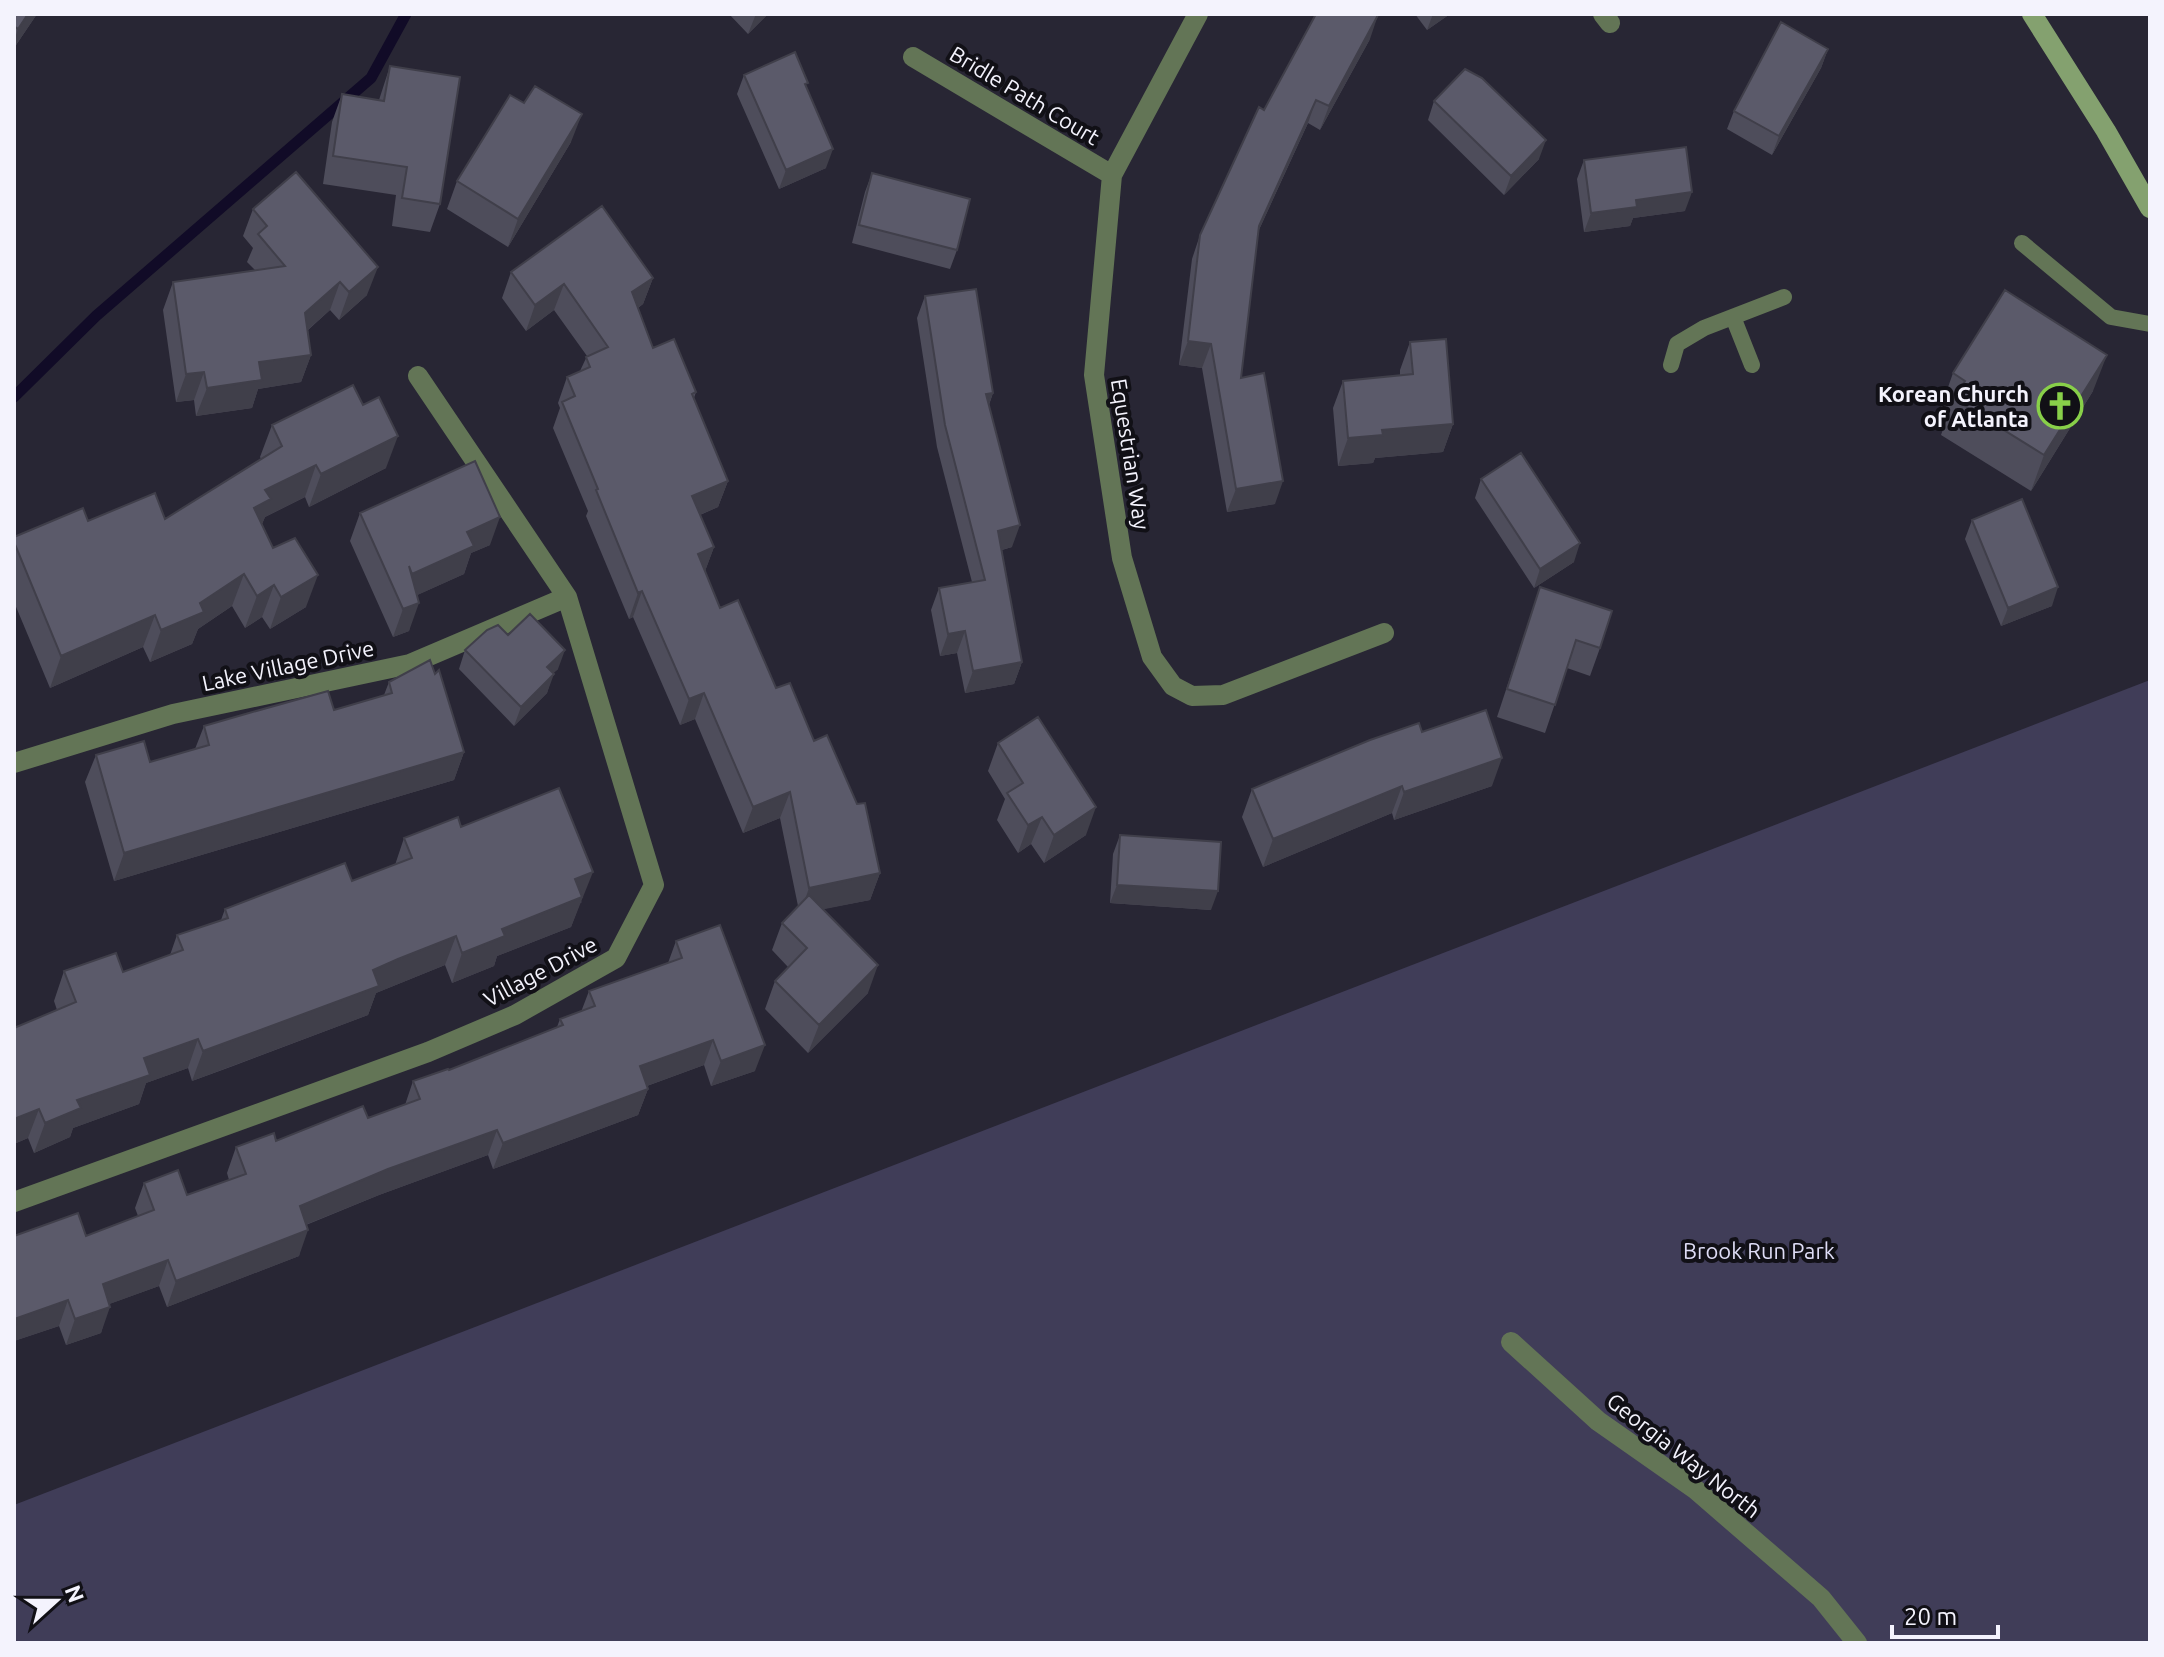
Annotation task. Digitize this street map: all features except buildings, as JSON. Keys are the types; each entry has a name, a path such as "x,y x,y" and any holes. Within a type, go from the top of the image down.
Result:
{"street":[{"name":"Equestrian Way","path":"1198,14 1112,175 1094,375 1122,558 1152,657 1173,686 1192,696 1223,695 1384,633"},
{"path":"2032,14 2106,131 2150,208"},
{"name":"Bridle Path Court","path":"913,57 1112,175"},
{"name":"Village Drive","path":"14,1202 428,1052 515,1015 616,958 654,885 567,597 418,376"},
{"name":"Lake Village Drive","path":"14,763 173,714 410,664 567,597"},
{"name":"Georgia Way North","path":"1511,1342 1598,1421 1695,1489 1821,1598 1857,1643"}],"lane":[{"path":"2022,243 2111,317 2150,324"},
{"path":"1671,365 1677,344 1704,328 1784,297"},
{"path":"1733,317 1752,365"}],"green space":[{"name":"Brook Run Park","path":"2150,680 2150,1643 14,1643 14,1505"}],"waterway":[{"path":"14,397 96,316 371,78 406,14"}],"place":[{"name":"Korean Church of Atlanta","path":"2060,406"}]}
